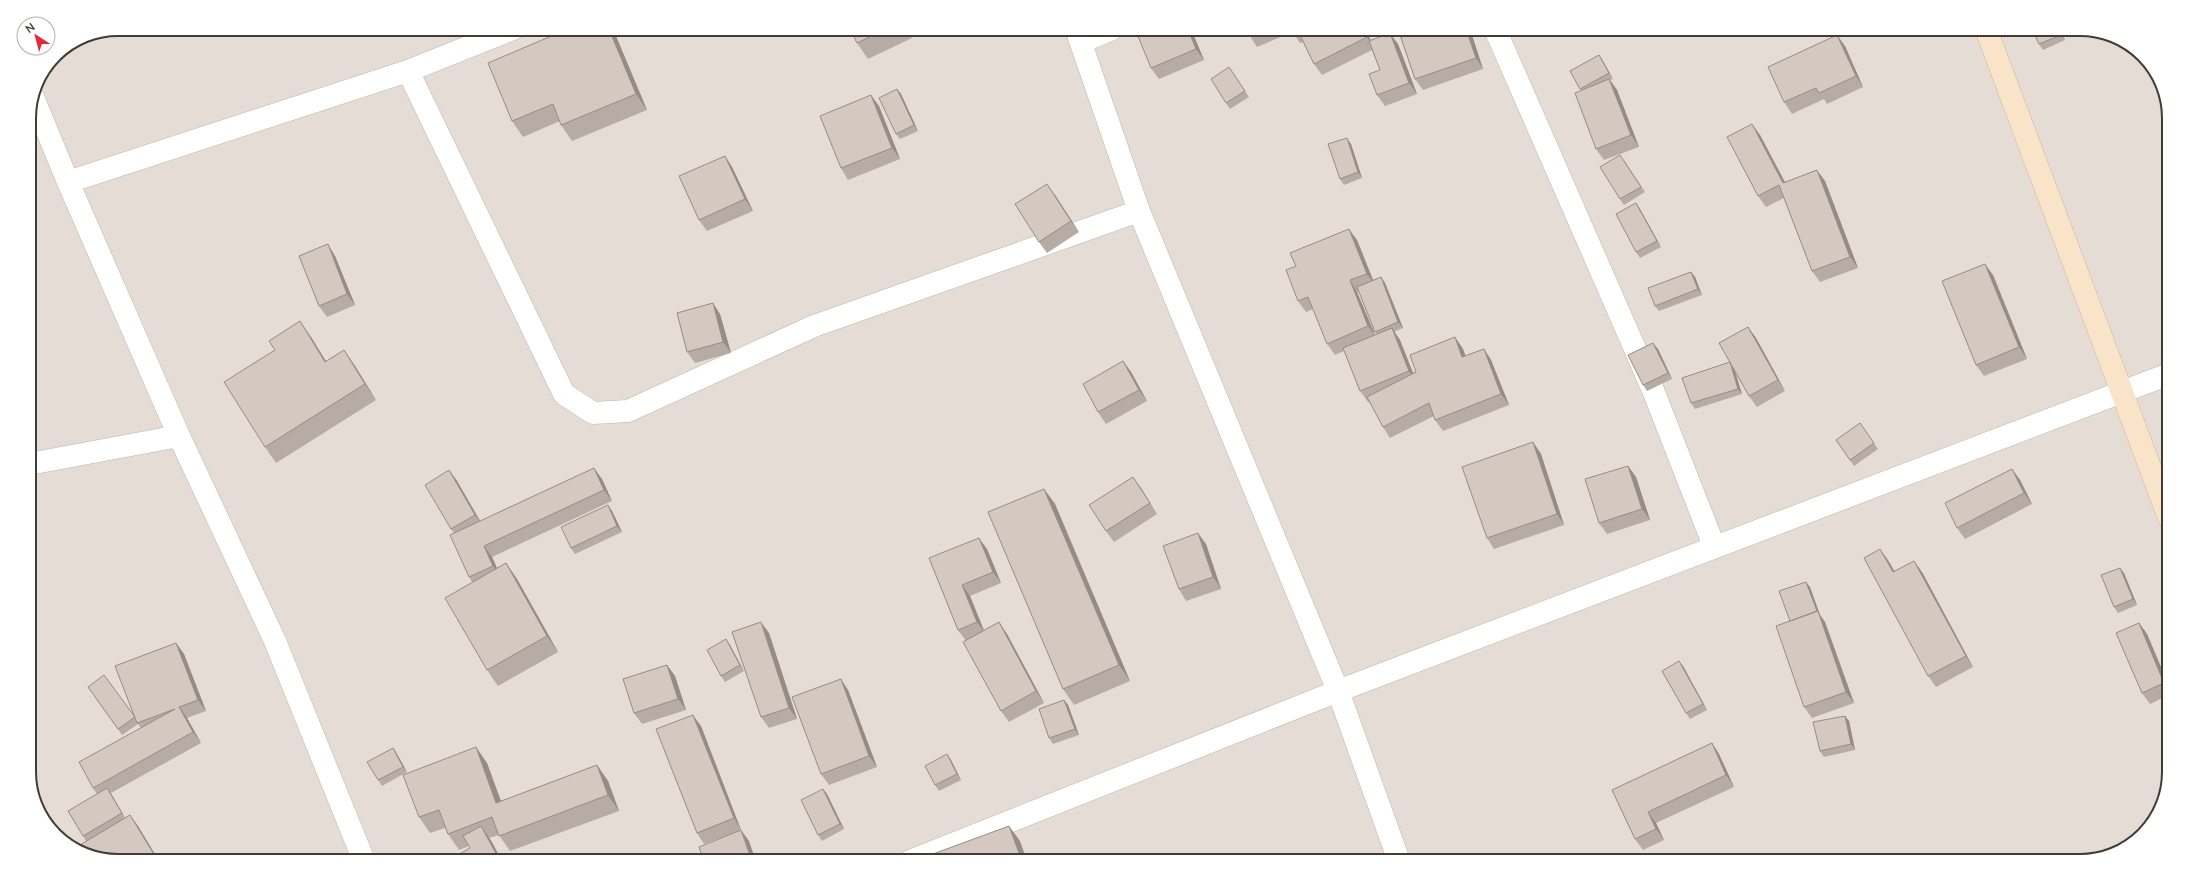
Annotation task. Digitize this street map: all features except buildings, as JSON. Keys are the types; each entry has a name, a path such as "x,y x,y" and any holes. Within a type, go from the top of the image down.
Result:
{"street":[{"path":"68,182 408,71 496,36"},
{"path":"1079,36 1139,211 1338,690 1397,854"},
{"path":"1498,36 1653,390 1714,546"},
{"path":"1989,36 2162,499"},
{"path":"408,71 564,394 593,413 628,411 814,326 1139,211"},
{"path":"37,107 68,182 179,436 275,641 361,854"},
{"path":"928,854 1338,690 1714,546 2123,393 2162,377"},
{"path":"36,463 179,436"}],"shaded area":[{"path":"112,36 2080,36 2106,40 2126,50 2145,68 2156,86 2162,112 2162,778 2158,798 2154,808 2145,822 2126,840 2112,848 2080,854 118,854 92,850 82,846 68,837 53,822 42,804 36,778 36,118 42,86 56,64 68,53 82,44"}]}
